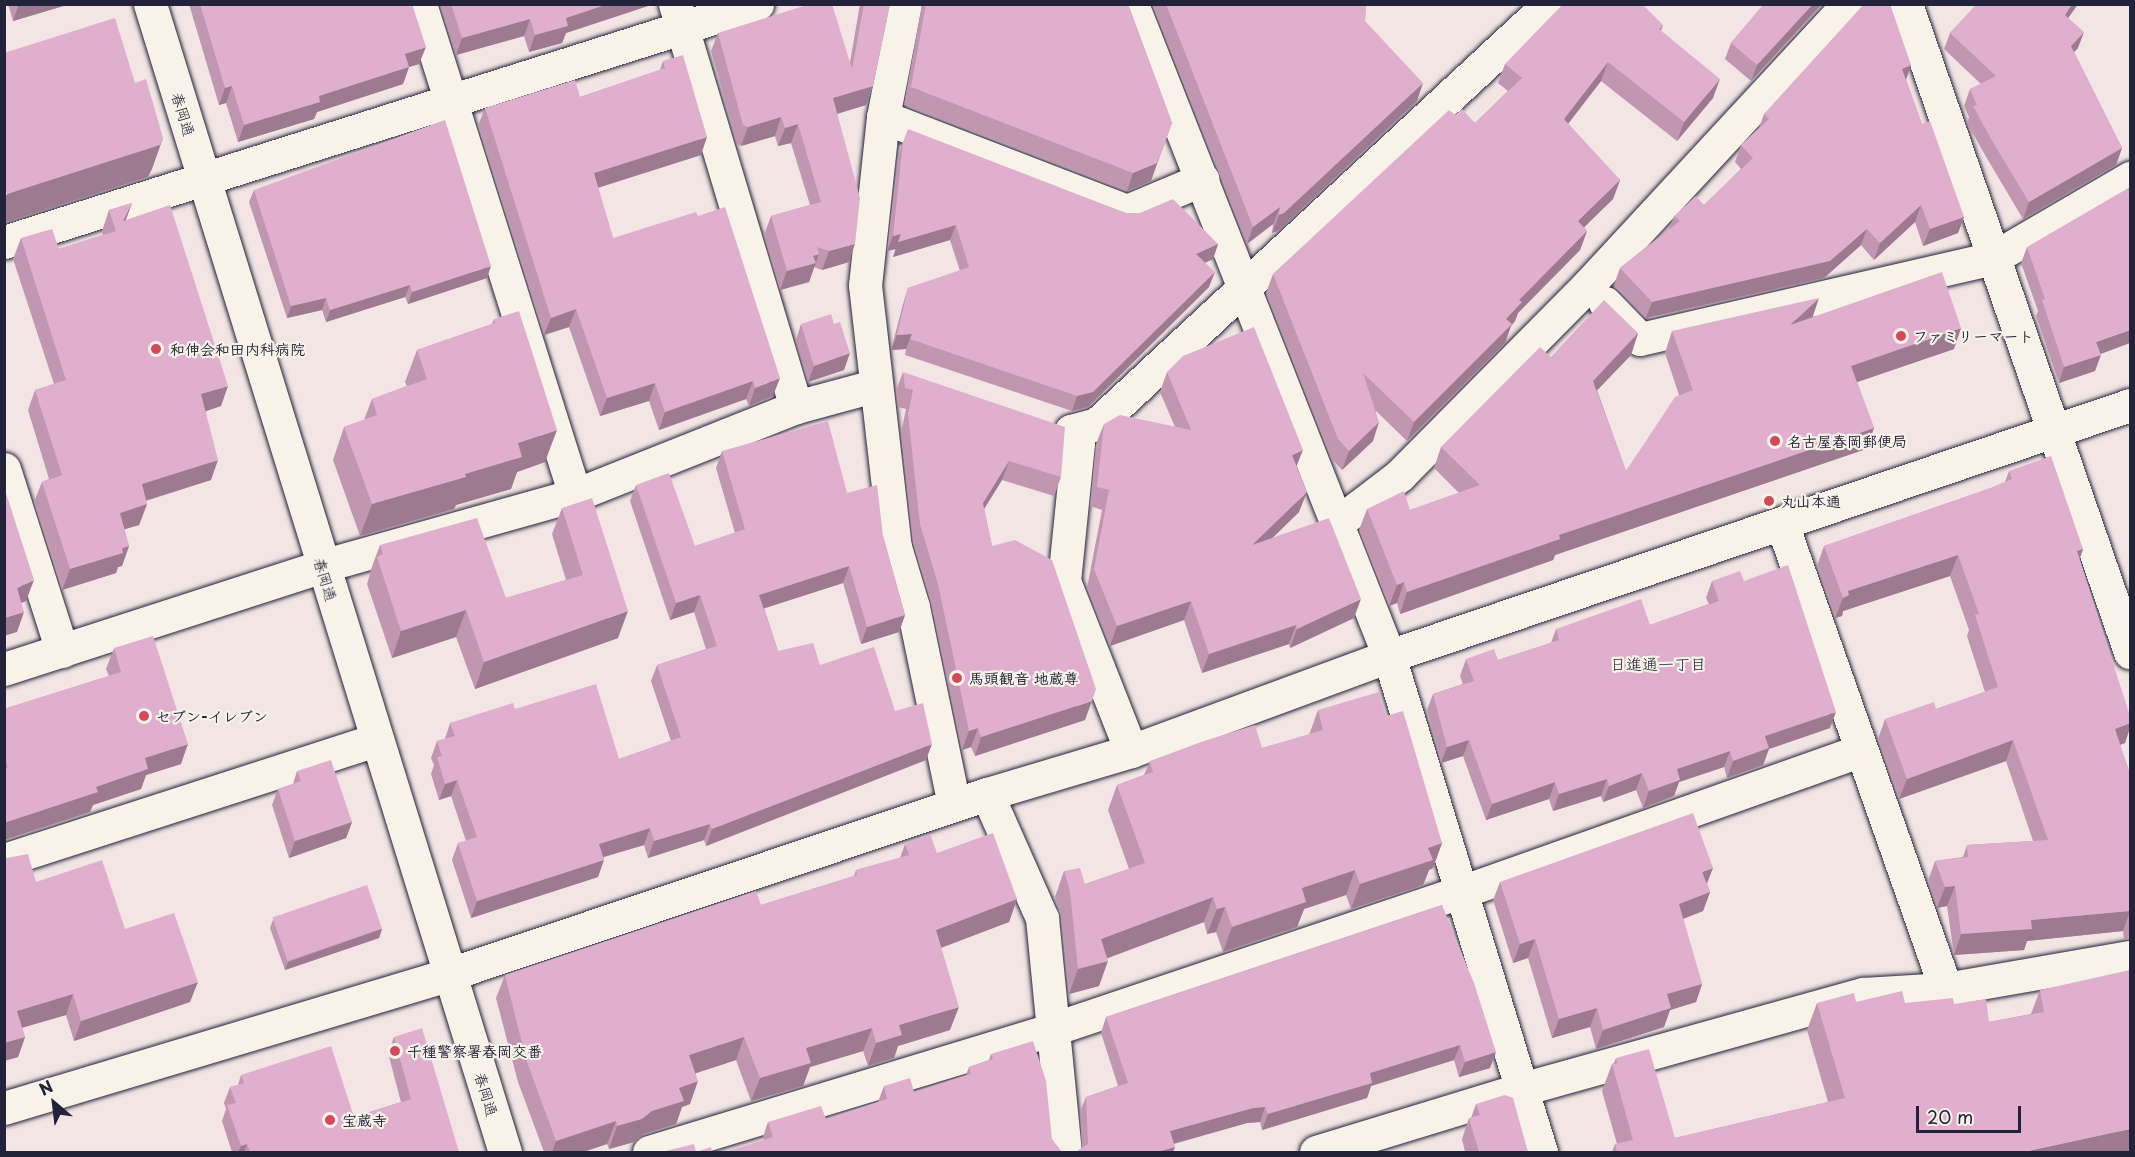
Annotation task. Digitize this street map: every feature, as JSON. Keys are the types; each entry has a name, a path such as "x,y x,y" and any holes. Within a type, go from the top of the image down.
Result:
{"street":[{"name":"春岡通","path":"150,4 505,1152"},
{"path":"420,4 575,495"},
{"path":"4,242 205,181 451,100 679,17 757,4"},
{"path":"905,4 883,117 865,285 873,375 896,547 913,607 954,805"},
{"path":"1132,4 1203,179 1389,657 1542,1152"},
{"path":"1038,420 1071,431 1097,424 1549,4"},
{"path":"1336,524 1400,475 1588,285 1848,4"},
{"path":"1906,4 2130,652"},
{"path":"679,17 796,407"},
{"path":"883,117 1127,211 1203,179"},
{"path":"1588,285 1640,339 1993,258 2130,178"},
{"path":"4,669 322,566 575,495 873,375 904,375"},
{"path":"4,1108 450,974 987,794 1131,751 1389,657 2130,405"},
{"path":"1071,431 1078,443 1064,582 1131,751"},
{"path":"4,469 62,651"},
{"path":"1782,525 1946,989"},
{"path":"4,860 376,740"},
{"path":"649,1152 1053,1029 1461,892 1861,750"},
{"path":"987,794 1041,918 1065,1152"},
{"path":"1316,1152 1522,1089 1863,994 1946,989 2130,957"}],"building":[{"path":"200,4 412,4 426,47 405,54 409,67 319,96 320,102 244,125 232,86 225,88"},
{"path":"451,4 608,4 566,18 568,26 535,35 530,19 462,38"},
{"path":"810,4 832,4 852,69 864,4 890,4 873,86 833,98 860,198 855,244 829,251 817,247 819,254 813,256 816,263 787,271 771,216 821,202 798,124 785,128 781,117 748,127 743,125 718,33"},
{"path":"926,4 1128,4 1172,123 1157,163 1133,173 911,87"},
{"path":"1166,4 1366,4 1365,21 1423,83 1284,213 1279,215 1280,207 1253,227"},
{"path":"1563,4 1642,4 1663,25 1659,29 1720,79 1684,122 1608,62 1564,119 1620,180 1578,221 1587,231 1519,300 1522,302 1506,319 1512,324 1414,422 1363,373 1379,422 1349,451 1338,439 1273,274 1449,110 1455,115 1462,109 1475,123 1522,78 1505,64"},
{"path":"1764,4 1813,4 1757,65 1731,43"},
{"path":"1864,4 1890,4 1911,65 1902,69 1922,124 1930,121 1964,217 1930,229 1921,205 1880,243 1867,229 1830,261 1652,302 1620,268 1680,221 1674,216 1696,196 1704,205 1753,158 1741,145 1769,119 1764,114"},
{"path":"1977,4 2072,4 2065,15 2084,32 2071,46 2122,148 2029,202 1973,106 1977,105 1970,89 1996,76 1950,33"},
{"path":"115,18 135,83 146,79 163,138 160,145 7,194 4,188 4,53"},
{"path":"683,55 707,137 594,173 613,238 696,212 698,216 725,207 780,378 755,388 753,381 665,412 655,383 607,398 576,309 551,318 485,108 575,80 580,97 665,68 663,61"},
{"path":"445,120 491,266 412,292 410,285 330,310 326,298 291,306 254,190"},
{"path":"908,129 1126,213 1140,213 1173,199 1218,244 1196,254 1215,272 1093,392 1077,396 910,339 912,334 897,335 908,288 969,267 956,225 898,242 901,234 893,236 903,142"},
{"path":"2130,187 2130,330 2096,342 2101,355 2064,367 2042,300 2045,299 2027,247"},
{"path":"132,203 123,221 170,205 228,386 201,394 218,460 142,484 147,504 120,513 129,546 122,548 123,553 70,569 42,482 62,475 35,390 66,380 21,238 52,229 59,249 116,231 109,210"},
{"path":"1942,272 1961,328 1851,366 1874,428 1559,535 1560,539 1407,592 1404,582 1397,585 1367,509 1404,491 1410,510 1480,485 1441,447 1540,347 1551,357 1604,300 1638,333 1593,381 1626,471 1675,397 1693,390 1672,331 1819,298 1790,325"},
{"path":"519,311 557,430 518,443 522,457 465,474 466,477 372,504 344,427 377,415 372,399 427,379 417,350 495,323 494,319"},
{"path":"831,314 834,324 840,322 850,353 814,366 801,324"},
{"path":"1254,327 1303,450 1292,455 1307,492 1252,545 1329,518 1361,599 1297,629 1296,625 1209,654 1191,601 1117,626 1094,569 1109,490 1097,487 1104,424 1120,415 1191,430 1167,372 1183,356"},
{"path":"903,372 1065,427 1061,477 1009,461 983,503 992,546 1015,540 1052,560 1096,689 1092,701 981,737 978,728 969,731 938,584 920,524 908,414 913,390 905,388"},
{"path":"828,421 847,493 877,485 883,536 905,615 867,627 849,566 759,595 778,651 813,643 820,665 874,647 895,711 923,703 932,744 712,829 710,824 654,841 650,828 599,844 604,860 477,901 458,843 477,837 457,780 445,784 437,757 442,756 437,741 455,736 450,723 513,703 515,709 596,684 619,759 681,737 657,665 717,646 700,595 676,603 636,485 669,473 695,546 745,529 722,451"},
{"path":"2051,456 2083,549 2077,551 2130,716 2130,723 2115,729 2130,774 2130,911 2031,920 2032,929 1961,934 1955,886 1945,887 1935,861 1968,857 1967,845 2048,840 2013,740 1907,779 1885,719 1934,702 1936,709 1998,687 1975,615 1979,614 1958,555 1848,591 1849,595 1843,598 1824,546 1991,488 2012,479 2009,471"},
{"path":"4,493 6,493 34,580 17,588 24,612 4,618"},
{"path":"592,498 628,611 484,662 466,610 401,631 377,557 383,554 380,545 477,518 506,598 583,575 562,508"},
{"path":"1788,565 1836,712 1765,736 1769,748 1733,761 1730,751 1677,769 1680,780 1649,791 1642,773 1609,786 1607,779 1559,794 1555,782 1492,804 1469,740 1447,747 1433,694 1474,681 1466,659 1494,649 1498,660 1559,640 1556,629 1641,599 1650,625 1719,601 1712,581 1740,571 1744,581"},
{"path":"153,636 188,744 145,758 148,769 96,787 98,792 4,823 4,769 8,768 4,754 4,709 121,672 114,648"},
{"path":"1379,692 1386,716 1403,711 1442,843 1428,848 1433,860 1360,884 1355,870 1302,888 1306,902 1232,927 1225,907 1217,909 1213,897 1101,939 1108,961 1078,969 1070,891 1064,871 1080,868 1085,884 1145,863 1117,785 1153,772 1150,761 1255,725 1262,748 1323,730 1318,710"},
{"path":"331,760 352,822 295,841 278,789 301,781 297,771"},
{"path":"1693,813 1713,868 1702,872 1710,892 1679,904 1702,984 1667,994 1671,1008 1603,1030 1597,1008 1559,1019 1535,939 1520,944 1500,882"},
{"path":"993,833 1017,899 936,930 959,1007 899,1025 902,1035 876,1043 872,1028 806,1048 811,1063 760,1078 744,1037 689,1055 698,1081 679,1088 684,1101 652,1111 642,1119 617,1126 616,1121 556,1141 526,1059 505,975 756,891 761,905 857,875 856,870 909,855 905,844 930,834 937,853"},
{"path":"28,854 36,882 102,860 125,929 174,913 198,982 81,1021 73,994 17,1011 25,1037 4,1043 4,856 7,858"},
{"path":"367,885 382,928 287,961 272,918"},
{"path":"1442,905 1474,983 1496,1052 1465,1062 1460,1045 1370,1073 1372,1083 1268,1114 1265,1107 1253,1108 1170,1131 1175,1147 1157,1152 1076,1152 1088,1144 1086,1097 1128,1083 1106,1017"},
{"path":"2130,970 2130,1129 2024,1152 1617,1152 1615,1144 1633,1140 1612,1064 1617,1063 1616,1058 1649,1049 1675,1138 1845,1098 1817,1003 1854,993 1856,1002 1902,991 1905,1003 1953,998 1954,1004 1986,999 1989,1022 2044,1012 2040,990"},
{"name":"宝蔵寺","path":"422,1028 459,1152 250,1152 247,1144 241,1146 227,1105 236,1103 230,1087 244,1083 241,1075 331,1046 354,1117 411,1099 394,1037"},
{"path":"1033,1041 1046,1081 1052,1139 1062,1152 725,1152 773,1137 768,1122 821,1106 826,1119 887,1099 884,1086 910,1078 914,1092 971,1074 969,1067 993,1059 991,1054"},
{"path":"1505,1095 1513,1098 1528,1152 1479,1152 1469,1118 1480,1115 1476,1104"},
{"path":"694,1144 696,1152 662,1152"},
{"path":"711,1147 712,1152 696,1152"}],"place":[{"name":"ファミリーマート","path":"1901,336"},
{"name":"和伸会和田内科病院","path":"156,349"},
{"name":"名古屋春岡郵便局","path":"1775,441"},
{"name":"丸山本通","path":"1769,501"},
{"name":"馬頭観音 地蔵尊","path":"957,678"},
{"name":"セブン-イレブン","path":"144,716"},
{"name":"千種警察署春岡交番","path":"395,1051"},
{"name":"宝蔵寺","path":"330,1120"}],"district":[{"name":"日進通一丁目","path":"1658,663"}]}
